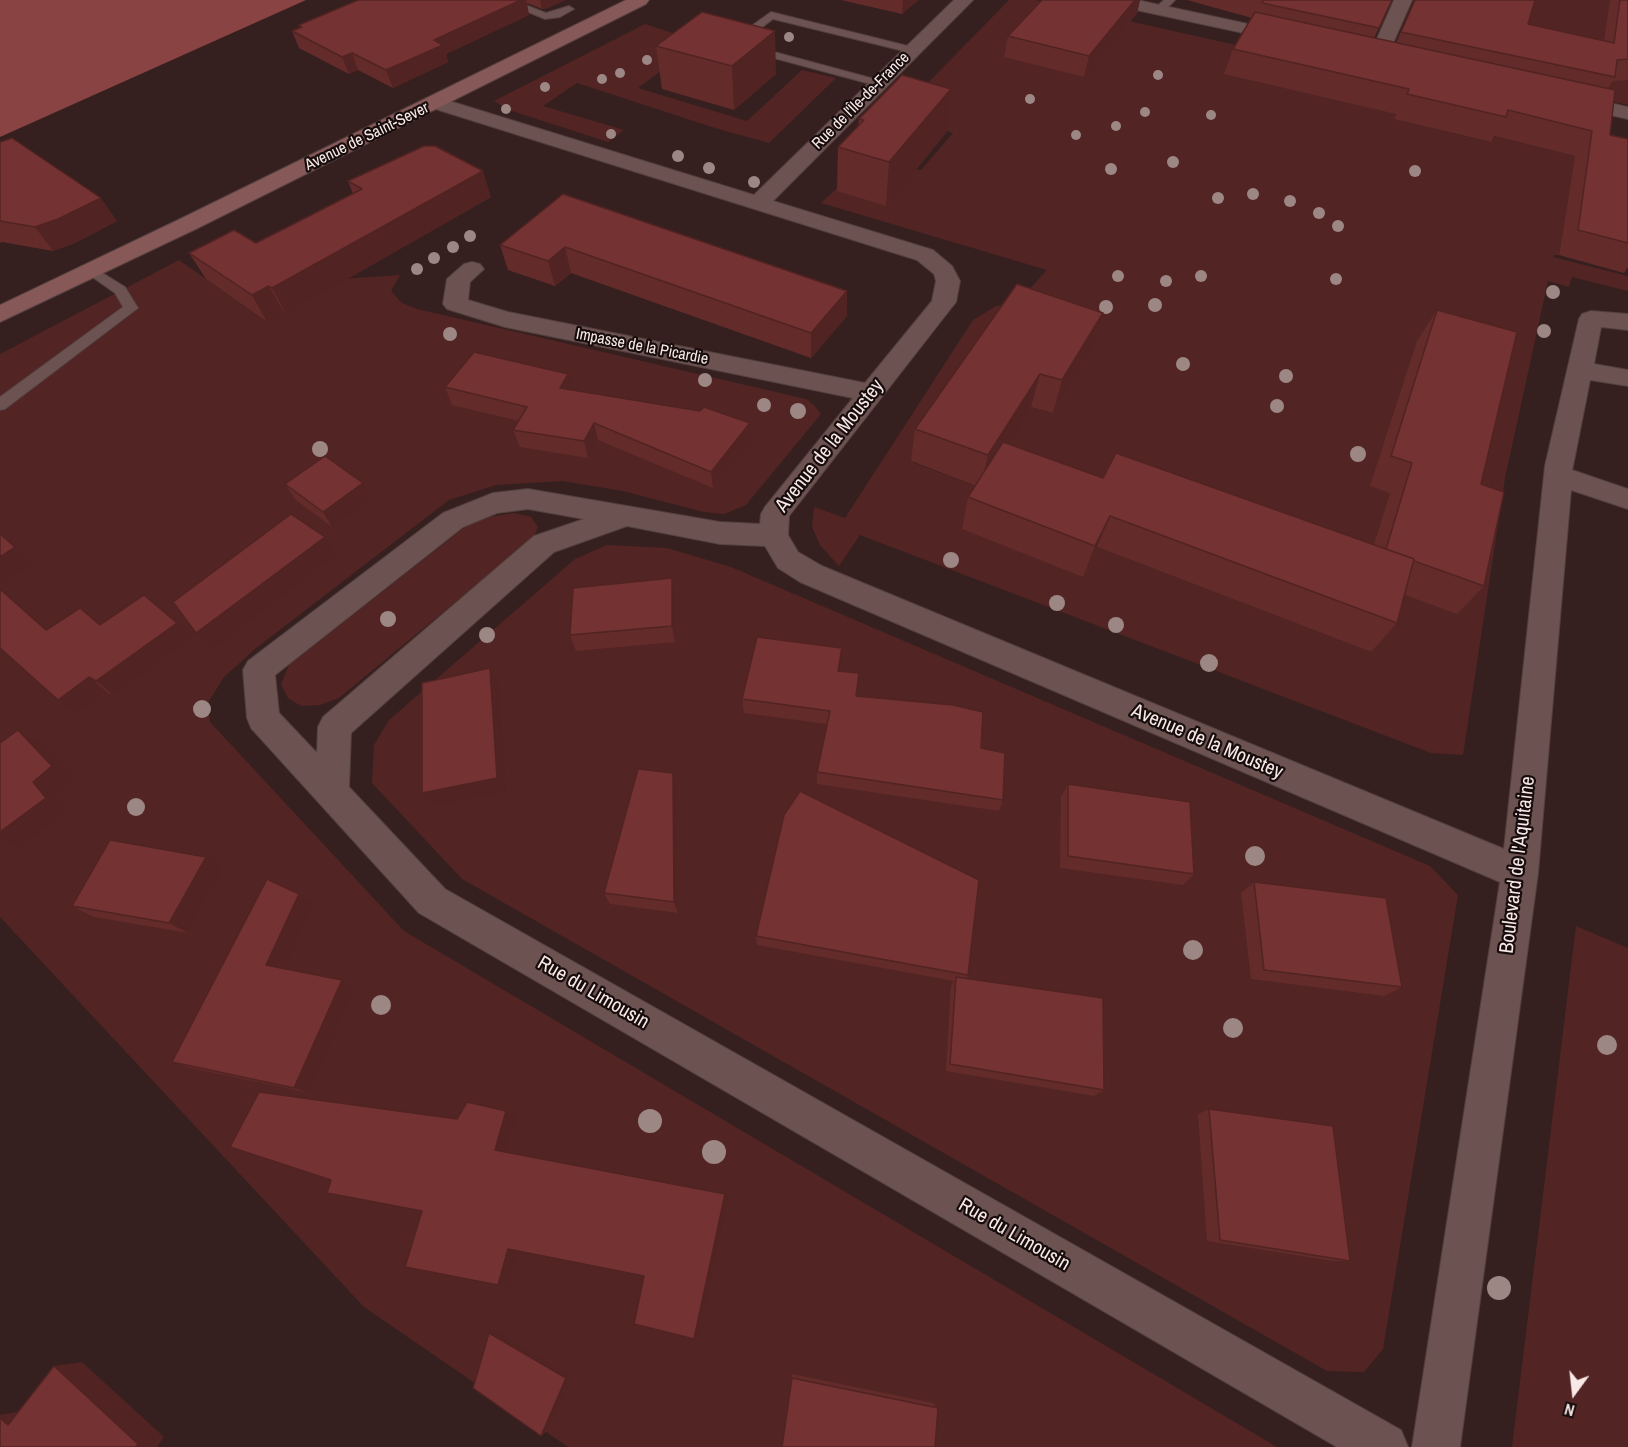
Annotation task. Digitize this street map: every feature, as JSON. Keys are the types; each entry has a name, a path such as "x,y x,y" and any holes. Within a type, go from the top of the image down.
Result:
{"main road":[{"name":"Avenue de Saint-Sever","path":"0,314 93,271 436,103 640,0"},
{"name":"Avenue de Saint-Sever","path":"0,325 93,271"}],"street":[{"name":"Rue de l'Île-de-France","path":"759,202 964,0"},
{"path":"1113,0 1165,5 1311,43"},
{"path":"1378,57 1403,0"},
{"path":"1356,53 1401,63"},
{"path":"1548,95 1628,113"},
{"name":"Avenue de la Moustey","path":"436,103 925,255 944,271 948,281 944,302 775,513 774,535 788,560 811,574 1520,873"},
{"name":"Impasse de la Picardie","path":"472,269 459,279 455,304 505,319 871,393"},
{"name":"Boulevard de l'Aquitaine","path":"1436,1447 1520,873 1558,476 1591,319 1628,322"},
{"path":"1580,370 1628,378"},
{"path":"1558,476 1628,499"},
{"name":"Rue du Limousin","path":"626,515 528,499 493,503 453,520 259,670 263,718 432,901 1384,1447"},
{"path":"331,792 335,728 544,544 626,515 720,533 774,535"}],"lane":[{"path":"504,0 545,16 556,15 569,9"},
{"path":"878,83 733,44 771,15 912,50"},
{"path":"0,405 131,308 120,290 93,271"}],"shaded area":[{"path":"0,0 306,0 0,137"},
{"path":"1009,0 1035,0 1240,46 1396,114 1395,119 1490,142 1493,136 1575,156 1559,255 1553,257 1628,276 1628,291 1572,277 1569,287 1548,281 1505,478 1463,755 1431,753 860,535 839,566 820,545 812,527 814,507 845,518 973,320 996,306 1016,304 1047,270 821,203 863,164 921,170 953,133 881,112 913,98","holes":["1092,347 1053,413 1031,407 991,472 1363,580 1390,493 1478,522 1389,589 1371,652 1097,547 986,490 912,462"]},
{"path":"1422,0 1628,0 1628,105 1408,55"},
{"path":"645,24 700,42 638,88 747,121 802,70 836,78 769,143 577,83 543,106 624,130 608,142 509,110 494,101"},
{"path":"179,260 267,322 341,279 400,275 391,291 402,303 417,309 806,399 814,405 821,414 746,505 724,514 704,512 623,491 563,481 496,485 449,500 255,649 224,677 207,704 210,722 404,931 1277,1447 568,1447 364,1307 0,917 0,354"},
{"path":"514,513 531,517 538,527 533,538 339,698 320,705 301,706 288,698 281,684 289,665 469,524 490,517"},
{"path":"607,545 667,548 731,567 1430,866 1458,895 1383,1349 1364,1372 1327,1371 462,879 372,783 374,745 389,720 575,559"},
{"path":"1576,926 1628,948 1628,1447 1512,1447"}],"building":[{"path":"358,0 521,0 434,40 443,45 386,70 352,53 342,57 292,31 302,27 299,25"},
{"path":"1042,0 1135,0 1089,56 1008,36"},
{"path":"1263,0 1392,0 1379,28 1262,3"},
{"path":"1415,0 1535,0 1528,24 1614,43 1620,0 1628,0 1628,59 1617,60 1615,77 1401,32"},
{"path":"702,12 775,31 732,66 656,46"},
{"path":"1255,12 1615,90 1610,135 1628,139 1628,243 1578,230 1592,131 1508,110 1506,117 1407,94 1409,89 1233,49"},
{"path":"902,75 951,89 889,162 838,147 864,120 859,119"},
{"path":"12,138 101,198 58,219 35,227 0,221 0,142"},
{"path":"424,146 435,146 483,171 272,288 269,286 252,295 189,253 234,230 256,243 362,189 348,181"},
{"path":"563,194 847,291 811,333 565,247 548,261 500,245"},
{"path":"1017,284 1103,313 1062,380 1040,374 988,455 915,429"},
{"path":"1437,310 1517,332 1481,484 1504,492 1484,586 1386,549 1412,463 1391,456"},
{"path":"474,352 568,374 560,388 700,411 704,407 750,423 711,472 594,423 584,441 513,430 527,407 445,387"},
{"path":"1003,442 1103,478 1116,453 1414,559 1397,623 1110,516 1095,546 968,497"},
{"path":"325,456 363,483 323,512 285,484"},
{"path":"291,514 325,537 196,633 173,602"},
{"path":"0,534 15,547 0,557"},
{"path":"672,578 672,626 570,635 573,588"},
{"path":"0,589 46,630 80,608 100,625 144,595 177,623 96,681 89,677 58,700 0,648"},
{"path":"757,637 842,648 838,671 859,673 856,696 953,705 983,712 981,748 1005,753 1003,800 817,772 830,711 742,699"},
{"path":"490,668 497,778 422,793 422,683"},
{"path":"18,730 52,766 33,782 46,798 0,832 0,743"},
{"path":"638,769 673,773 674,902 604,893"},
{"path":"1068,784 1190,802 1194,874 1068,856"},
{"path":"800,791 979,880 968,975 756,936 784,815"},
{"path":"110,840 206,857 169,923 72,906"},
{"path":"267,879 299,894 266,965 342,980 294,1088 172,1062"},
{"path":"1254,882 1386,898 1402,987 1264,970"},
{"path":"956,977 1103,998 1104,1090 950,1064"},
{"path":"259,1092 457,1119 467,1102 506,1111 495,1150 725,1194 694,1339 634,1324 644,1276 508,1249 498,1285 405,1267 422,1211 327,1193 331,1180 230,1147"},
{"path":"1209,1109 1333,1126 1350,1261 1220,1240"},
{"path":"489,1333 566,1378 541,1436 473,1388"},
{"path":"54,1366 138,1444 136,1447 0,1447 0,1418 8,1425"},
{"path":"792,1378 938,1408 935,1447 782,1447"}]}
